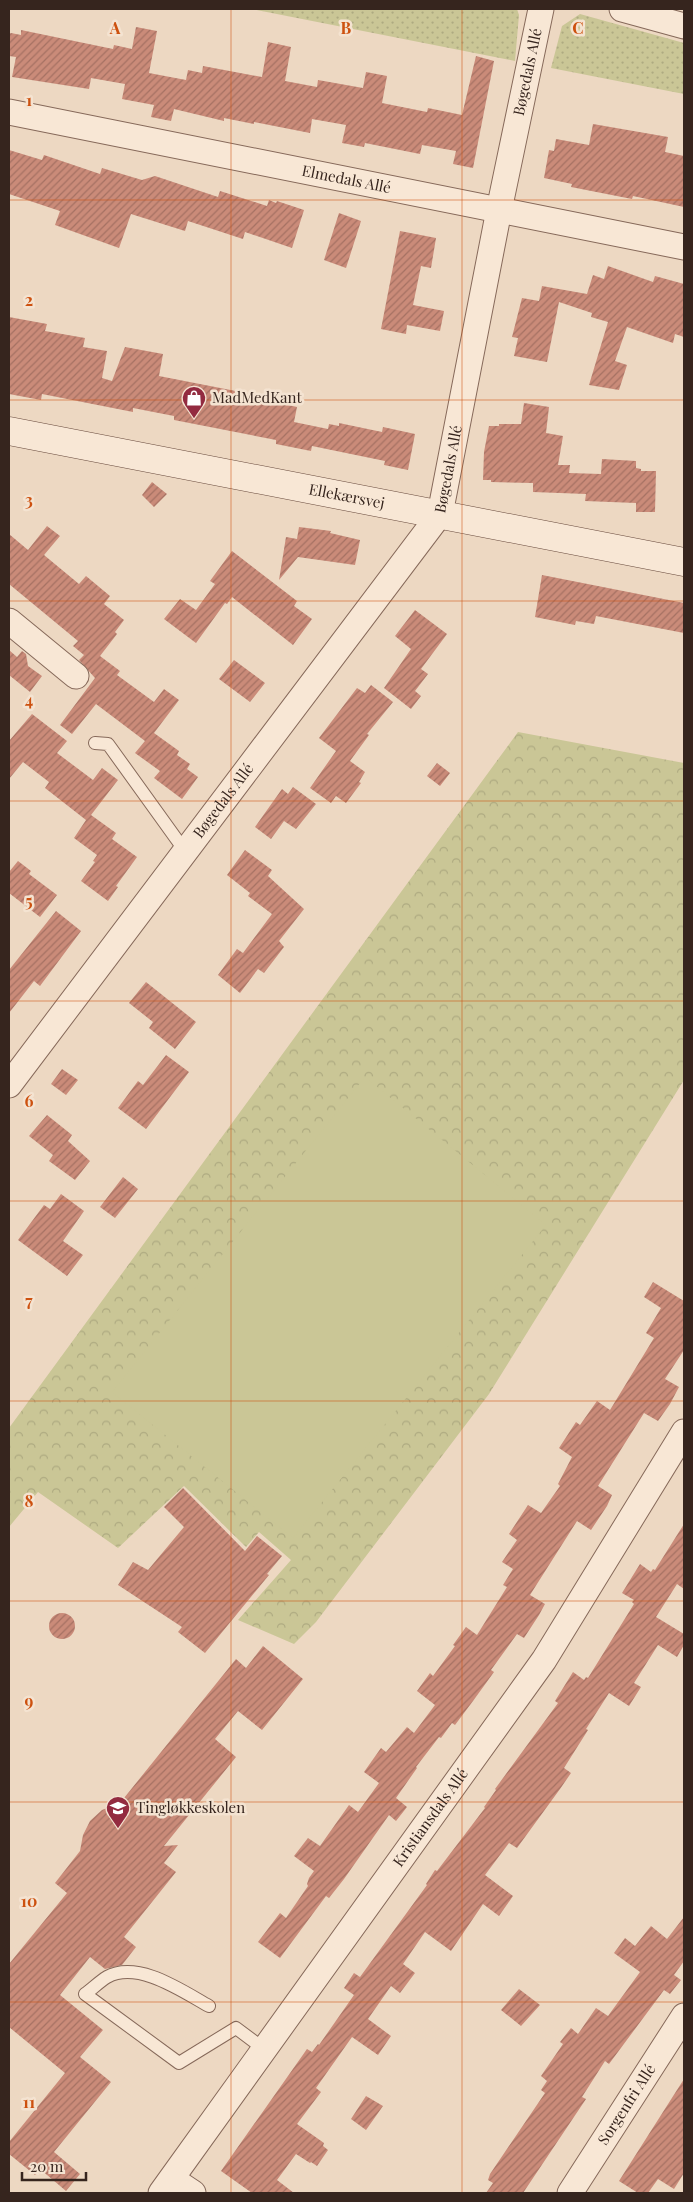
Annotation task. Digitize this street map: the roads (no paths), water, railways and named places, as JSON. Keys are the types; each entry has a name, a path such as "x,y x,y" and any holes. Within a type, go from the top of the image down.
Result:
{"street":[{"name":"Bøgedals Allé","path":"9,1085 440,514 499,210 541,9"},
{"path":"622,9 684,26"},
{"name":"Elmedals Allé","path":"9,112 684,247"},
{"name":"Ellekærsvej","path":"9,431 684,562"},
{"path":"9,621 76,676"},
{"name":"Kristiansdals Allé","path":"166,2186 544,1660 684,1432"},
{"name":"Sorgenfri Allé","path":"570,2193 684,2016"},
{"path":"166,2186 193,2193"}],"lane":[{"name":"Bøgedals Allé","path":"95,743 108,744 185,851"},
{"path":"209,2006 160,1979 134,1972 108,1977 85,1994 178,2063 236,2028 264,2049"}],"place":[{"name":"MadMedKant","path":"194,419"},
{"name":"Tingløkkeskolen","path":"118,1829"}]}
